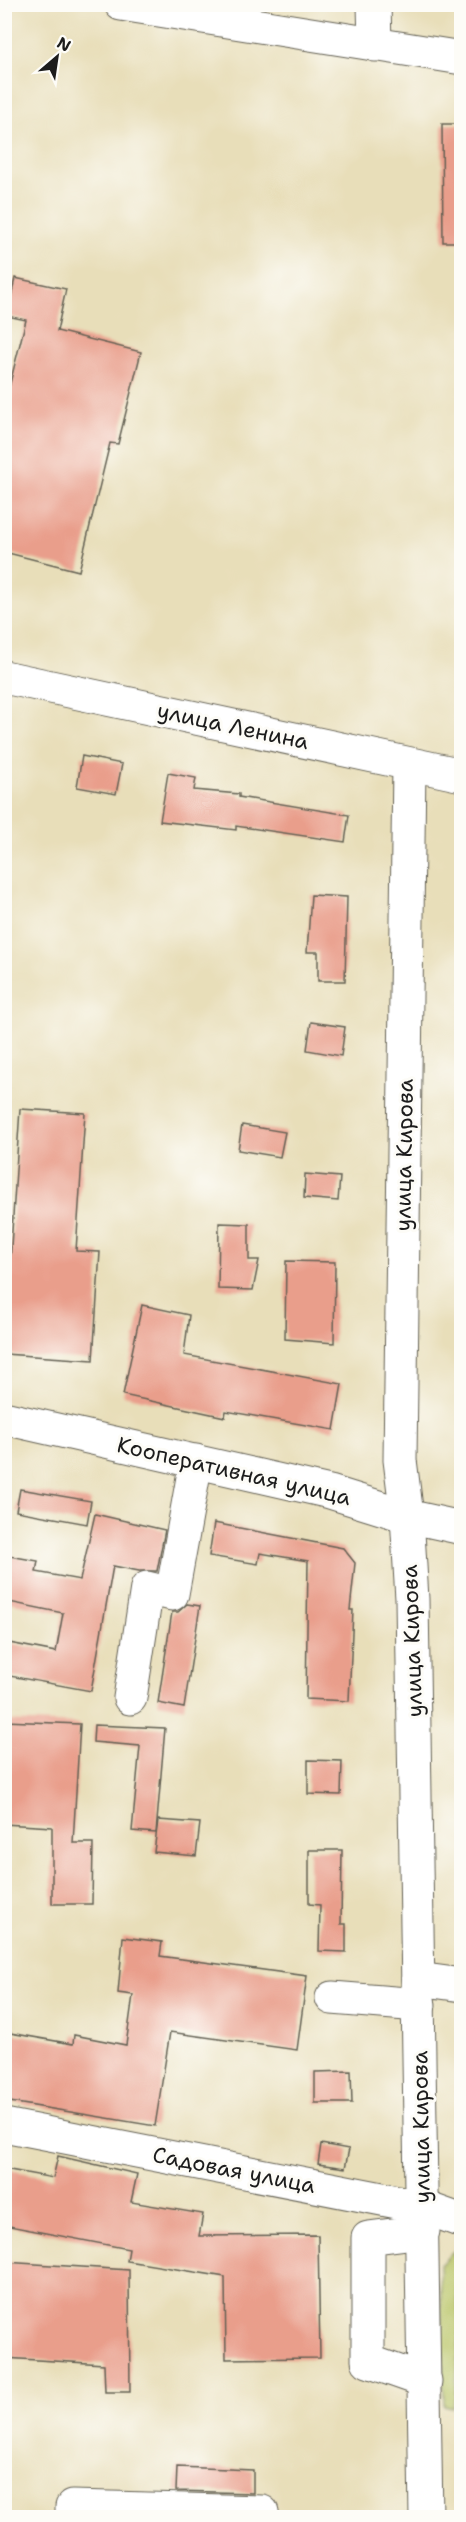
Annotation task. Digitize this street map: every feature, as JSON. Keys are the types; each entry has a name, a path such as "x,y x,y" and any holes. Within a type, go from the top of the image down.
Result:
{"street":[{"path":"121,4 462,58"},
{"path":"374,4 375,45"},
{"name":"улица Ленина","path":"4,677 462,775"},
{"name":"улица Кирова","path":"409,765 400,1460 407,1516 412,1599 426,2517"},
{"name":"Кооперативная улица","path":"4,1418 330,1492 407,1516 462,1528"},
{"path":"130,1698 147,1588 172,1594 196,1461"},
{"path":"332,1998 419,1992 462,1985"},
{"name":"Садовая улица","path":"4,2125 423,2219 462,2221"},
{"path":"423,2219 368,2238 368,2361 424,2381"},
{"path":"72,2517 72,2507 262,2512 262,2517"}],"green space":[{"path":"454,2251 459,2329 453,2408 444,2406 440,2265"}],"building":[{"path":"442,124 462,124 462,242 443,242"},
{"path":"15,278 66,289 57,331 141,352 118,444 110,443 79,571 4,552 4,407 26,320 7,316"},
{"path":"82,756 122,764 116,794 77,787"},
{"path":"168,773 196,778 194,790 239,794 239,797 349,815 345,842 236,826 236,830 160,821"},
{"path":"311,895 347,897 345,981 318,981 318,952 307,952"},
{"path":"311,1022 345,1027 341,1056 307,1050"},
{"path":"20,1109 85,1113 76,1251 100,1252 93,1360 4,1354"},
{"path":"242,1125 285,1132 280,1157 238,1150"},
{"path":"305,1174 340,1177 338,1201 304,1198"},
{"path":"219,1223 249,1224 249,1260 259,1260 253,1290 218,1289"},
{"path":"286,1261 335,1262 334,1343 285,1339"},
{"path":"142,1305 189,1315 184,1355 342,1384 334,1430 226,1411 225,1417 123,1395"},
{"path":"20,1489 91,1501 87,1524 16,1511"},
{"path":"95,1514 165,1530 157,1571 139,1571 113,1566 91,1691 4,1675 4,1642 56,1652 63,1613 4,1601 4,1555 38,1561 36,1572 80,1580"},
{"path":"214,1523 343,1548 355,1563 350,1610 353,1610 349,1701 306,1699 308,1561 260,1553 258,1564 209,1556"},
{"path":"187,1604 200,1606 184,1708 158,1703 172,1612 178,1612"},
{"path":"4,1721 80,1724 73,1843 93,1843 92,1904 52,1904 52,1827 4,1824"},
{"path":"94,1725 165,1728 156,1833 132,1831 140,1746 93,1742"},
{"path":"308,1760 342,1761 341,1795 308,1794"},
{"path":"158,1820 200,1823 196,1856 154,1852"},
{"path":"309,1850 342,1850 341,1924 346,1924 346,1952 319,1951 320,1905 309,1904"},
{"path":"123,1937 162,1942 160,1956 307,1976 297,2050 170,2032 155,2126 4,2101 4,2032 73,2044 74,2035 126,2045 133,1995 118,1993"},
{"path":"351,2071 352,2103 315,2103 315,2072"},
{"path":"321,2144 349,2149 345,2168 318,2164"},
{"path":"58,2156 137,2174 131,2202 203,2214 199,2236 318,2235 320,2358 226,2359 225,2277 127,2261 129,2249 4,2225 4,2169 53,2178"},
{"path":"4,2262 129,2270 130,2392 105,2392 104,2364 4,2358"},
{"path":"177,2467 253,2470 253,2493 176,2491"}]}
